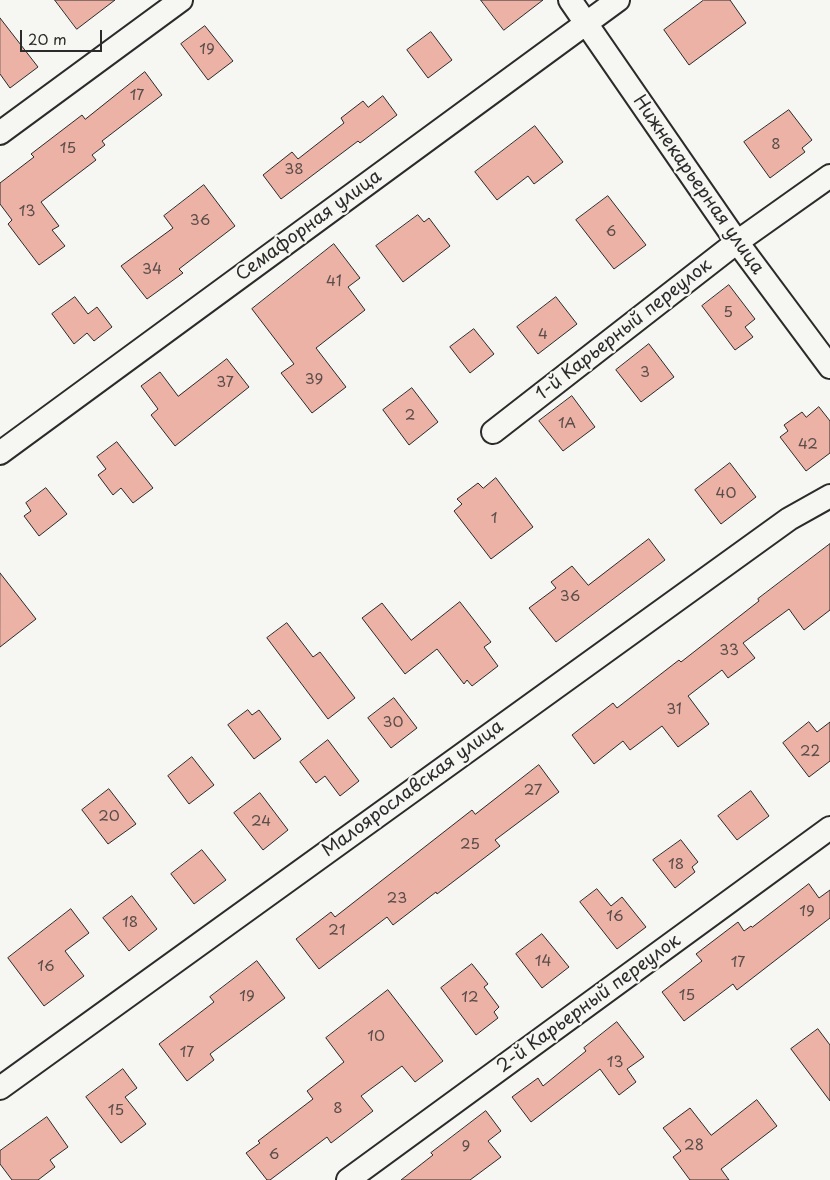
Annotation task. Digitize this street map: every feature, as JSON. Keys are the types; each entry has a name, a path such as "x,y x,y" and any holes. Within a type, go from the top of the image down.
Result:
{"street":[{"path":"0,133 181,0"},
{"name":"Нижнекарьерная улица","path":"570,0 737,242 830,367"},
{"name":"Семафорная улица","path":"0,453 618,0"},
{"name":"1-й Карьерный переулок","path":"493,432 737,242 830,176"},
{"name":"Малоярославская улица","path":"0,1088 788,519 830,496"},
{"name":"2-й Карьерный переулок","path":"348,1180 830,828"}],"building":[{"path":"55,0 115,0 77,29"},
{"path":"481,0 543,0 504,30"},
{"path":"704,0 730,0 746,23 689,65 664,30"},
{"path":"0,18 38,67 10,88 0,74"},
{"path":"205,26 233,61 208,80 181,44"},
{"path":"431,32 452,60 428,78 407,50"},
{"path":"145,72 162,95 102,141 105,145 92,155 96,160 41,202 59,226 52,230 65,246 39,265 8,224 12,220 0,204 0,183 34,157 31,154 82,115 85,119"},
{"path":"383,96 397,115 360,143 358,141 281,199 263,175 292,152 298,159 344,123 341,118 363,101 368,107"},
{"path":"789,110 812,140 802,148 805,152 770,178 744,142"},
{"path":"535,126 563,162 534,184 528,176 497,200 475,172"},
{"path":"204,185 235,226 179,269 183,273 147,299 121,266 173,228 164,216"},
{"path":"608,196 646,245 614,269 576,220"},
{"path":"418,215 424,222 429,218 450,246 403,282 376,246"},
{"path":"334,244 360,278 348,287 365,310 316,348 346,387 312,413 281,373 294,364 252,309"},
{"path":"729,285 755,319 745,327 753,337 735,350 702,306"},
{"path":"75,297 88,314 97,307 112,327 94,341 87,333 74,344 52,314"},
{"path":"556,297 577,324 538,354 517,327"},
{"path":"474,329 494,354 470,373 450,347"},
{"path":"649,344 674,377 641,402 616,370"},
{"path":"227,359 249,387 175,446 151,415 158,409 141,386 160,372 178,396"},
{"path":"412,388 438,422 409,445 383,410"},
{"path":"572,396 595,427 563,451 539,421"},
{"path":"819,407 830,421 830,453 806,471 780,437 788,431 784,425 802,412 806,417"},
{"path":"117,442 153,488 133,503 121,488 113,495 98,475 106,469 97,457"},
{"path":"730,463 756,497 721,524 695,490"},
{"path":"496,478 533,527 491,559 454,511 462,504 457,499 478,483 483,488"},
{"path":"46,488 67,514 39,536 24,516 31,511 26,503"},
{"path":"649,539 665,560 556,642 529,608 556,588 551,582 572,566 588,585"},
{"path":"830,544 830,610 804,630 789,609 743,643 755,658 728,678 722,670 688,696 709,724 678,747 662,726 630,750 623,741 594,764 572,735 613,703 617,708 679,660 681,662 759,601 758,599"},
{"path":"0,573 36,619 0,647"},
{"path":"460,602 491,642 484,647 498,666 472,686 467,680 464,684 437,649 405,674 362,618 382,603 411,640"},
{"path":"287,623 313,657 320,652 355,698 328,719 267,638"},
{"path":"394,698 417,728 391,748 368,718"},
{"path":"248,710 252,715 259,710 281,739 254,759 228,725"},
{"path":"809,722 817,732 830,722 830,761 809,777 783,743"},
{"path":"328,740 359,781 340,796 325,776 316,783 300,762"},
{"path":"192,757 214,785 189,804 168,776"},
{"path":"539,765 559,792 495,840 500,846 437,894 436,892 393,925 387,917 319,969 296,939 331,912 335,917 472,810 475,814"},
{"path":"109,789 136,824 108,844 82,810"},
{"path":"751,791 769,816 737,840 718,816"},
{"path":"260,793 288,830 263,850 234,813"},
{"path":"681,840 698,862 692,867 695,872 675,888 653,860"},
{"path":"202,850 226,880 194,904 171,874"},
{"path":"809,884 819,898 830,890 830,918 737,990 733,984 684,1021 662,992 702,961 696,954 738,922 744,931 752,927"},
{"path":"597,889 611,906 622,897 646,927 617,949 580,902"},
{"path":"132,896 157,929 129,951 103,918"},
{"path":"71,909 89,933 65,951 84,976 44,1006 8,958"},
{"path":"542,934 569,967 542,988 516,954"},
{"path":"257,961 285,998 210,1054 214,1060 187,1081 159,1044 214,1002 210,997"},
{"path":"472,964 488,984 484,987 499,1007 494,1012 498,1018 476,1035 441,988"},
{"path":"388,990 443,1061 415,1082 402,1066 361,1096 373,1111 331,1143 327,1137 270,1180 267,1180 246,1153 260,1143 258,1141 313,1099 307,1091 344,1062 326,1038"},
{"path":"617,1022 644,1057 627,1069 636,1082 619,1095 600,1069 531,1122 512,1097 538,1078 543,1086 586,1051 584,1048"},
{"path":"818,1029 830,1045 830,1101 791,1049"},
{"path":"123,1069 137,1088 125,1097 146,1124 121,1143 86,1097"},
{"path":"757,1100 777,1126 721,1169 729,1180 690,1180 673,1157 681,1151 663,1128 690,1108 711,1135"},
{"path":"486,1111 501,1131 488,1141 501,1157 470,1180 401,1180 433,1155 431,1153"},
{"path":"47,1117 68,1147 50,1160 55,1167 38,1180 12,1180 0,1164 0,1151"}]}
